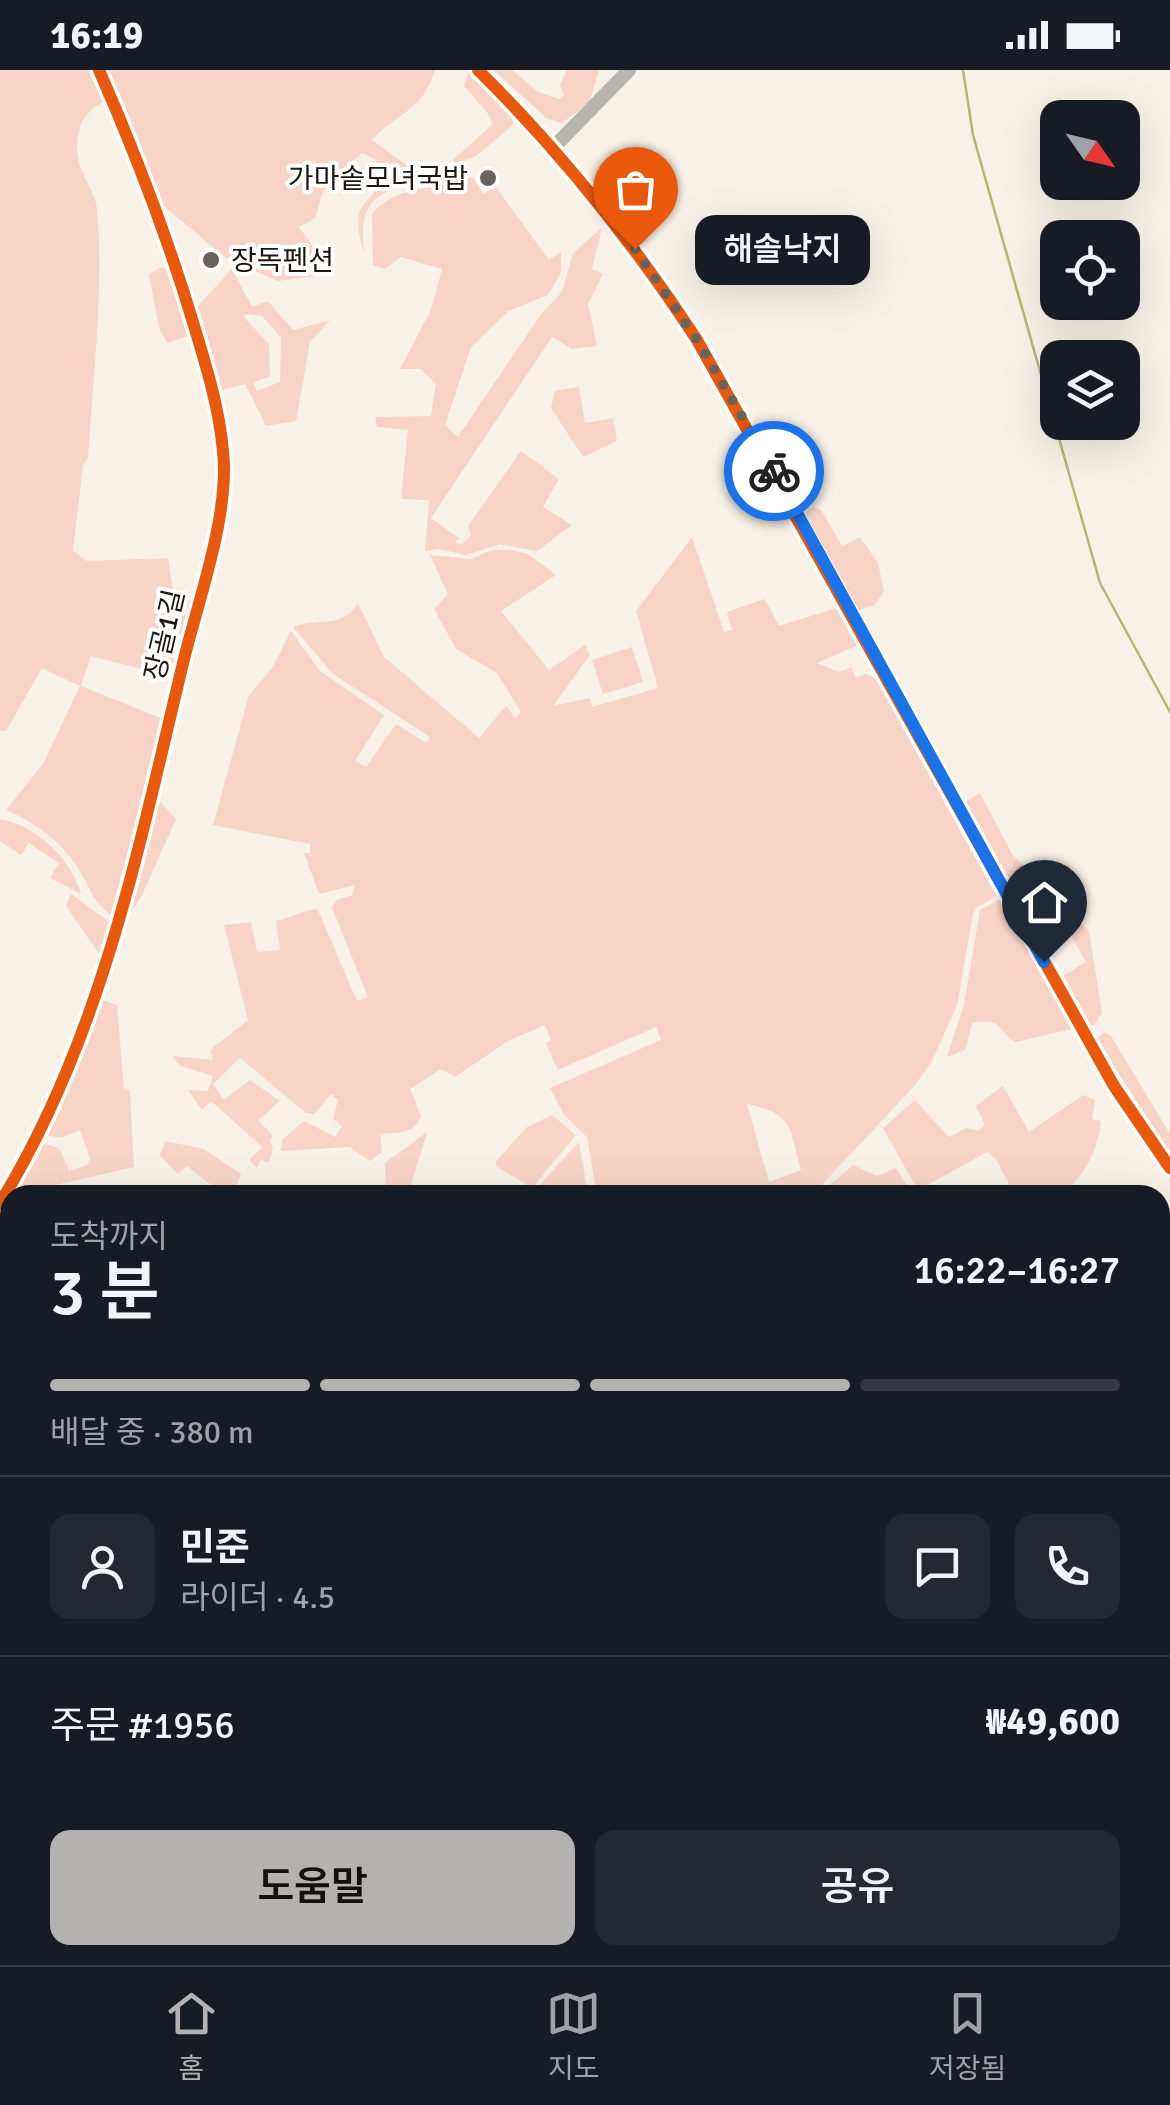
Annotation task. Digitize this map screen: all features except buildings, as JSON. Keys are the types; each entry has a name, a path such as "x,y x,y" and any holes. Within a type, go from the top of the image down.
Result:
{"street":[{"name":"장골1길","path":"9,1185 56,1095 103,980 181,672 224,480 223,448 211,386 170,245 99,70"},
{"path":"478,70 554,147 644,262 708,357 1100,1061 1170,1168"},
{"path":"554,147 630,70"},
{"path":"660,1965 781,1965"}],"shaded area":[{"path":"0,70 92,70 106,101 84,118 77,148 97,209 99,271 88,458 83,465 73,551 87,561 168,558 174,596 191,601 173,677 91,656 81,686 163,719 113,916 95,899 76,865 54,840 6,810 43,764 80,686 42,668 6,731 0,731"},
{"path":"105,70 435,70 416,103 372,140 422,176 374,201 364,220 364,253 359,213 383,174 375,159 362,153 327,186 316,218 299,227 314,248 323,275 278,281 226,258 165,207"},
{"path":"494,70 512,70 538,92 559,99 564,95 560,85 567,70 599,70 589,103 562,123 546,118"},
{"path":"468,73 513,119 513,125 476,156 454,165 453,160 492,125 490,116 464,86"},
{"path":"472,177 484,194 495,186 549,260 561,252 561,273 548,295 508,311 471,347 445,425 458,437 541,314 562,292 573,253 602,228 592,269 603,274 588,304 597,346 572,349 552,337 431,518 459,538 456,542 461,545 471,535 468,526 521,451 559,479 543,507 572,525 537,551 500,544 466,555 439,549 425,551 429,500 401,499 408,430 377,427 375,417 431,416 436,383 420,369 400,369 431,310 442,269 401,257 385,269 373,265 372,214 406,192"},
{"path":"162,267 174,274 191,335 167,343 159,327 149,274"},
{"path":"232,269 252,307 268,301 293,330 330,320 310,342 296,421 266,426 245,384 218,391 195,309","holes":["262,316 281,338 280,382 257,391 253,382 270,377 269,344 244,317"]},
{"path":"579,387 585,423 613,418 617,441 583,457 551,408 555,391"},
{"path":"813,507 821,510 842,546 860,537 878,563 884,591 875,605 856,611 804,515"},
{"path":"692,537 724,632 732,630 727,612 765,599 779,626 843,606 863,643 817,663 840,672 851,667 856,678 865,674 884,681 1000,894 974,909 957,1005 932,1061 915,1085 822,1185 595,1185 587,1137 564,1115 550,1088 661,1040 656,1027 558,1070 546,1043 551,1040 545,1025 508,1041 455,1077 441,1069 410,1089 421,1116 418,1122 404,1131 380,1134 382,1152 370,1161 350,1147 281,1151 282,1140 304,1121 335,1137 342,1126 333,1119 338,1100 331,1094 314,1114 306,1113 240,1058 213,1084 224,1100 250,1080 280,1101 258,1120 273,1136 269,1140 273,1147 269,1163 261,1160 257,1168 249,1160 262,1147 211,1101 202,1110 188,1090 208,1091 213,1076 180,1066 172,1056 213,1060 210,1050 248,1020 224,925 251,922 257,952 280,950 276,921 317,908 357,1001 368,997 332,907 337,900 353,895 354,885 319,894 304,853 310,853 310,844 213,825 249,695 272,668 291,631 320,671 384,715 355,761 366,767 396,724 426,743 430,737 333,674 293,627 336,620 358,603 384,657 479,738 506,706 515,718 521,712 497,673 456,649 434,609 448,594 430,555 471,559 492,550 513,550 528,554 556,575 501,611 549,670 585,645 590,655 553,706 590,698 592,707 658,688 636,611","holes":["747,1104 774,1112 791,1133 801,1170 769,1182"]},
{"path":"632,647 643,682 603,694 592,660"},
{"path":"980,793 1012,854 1089,931 1102,1013 1094,1025 1088,1026 1061,977 1086,962 1055,907 1029,921 963,803"},
{"path":"156,797 176,819 141,897 126,920"},
{"path":"0,819 27,829 51,846 69,868 81,894 50,878 59,863 29,843 21,855 0,841"},
{"path":"71,894 111,923 102,958 66,906"},
{"path":"1002,898 1076,1028 1016,1042 996,1023 972,1023 965,1050 947,1057 964,1005 980,910"},
{"path":"102,1000 117,1005 124,1090 130,1091 134,1167 56,1185 18,1185 41,1143 59,1148 69,1171 87,1165 90,1159 80,1130 61,1138 45,1135"},
{"path":"1104,1032 1111,1036 1170,1134 1170,1154 1097,1039"},
{"path":"1003,1086 1029,1132 1083,1095 1095,1100 1092,1119 1101,1121 1097,1143 1073,1185 1009,1185 996,1159 987,1152 927,1185 915,1185 883,1128 915,1100 949,1137 966,1128 978,1131 985,1125 976,1106"},
{"path":"552,1115 576,1135 534,1185 527,1185 496,1166 496,1161 527,1127"},
{"path":"427,1132 411,1185 386,1185 385,1163"},
{"path":"165,1141 204,1149 241,1174 236,1185 211,1185 187,1166 178,1174 160,1155"},
{"path":"579,1142 586,1185 541,1185"},
{"path":"853,1165 877,1176 896,1168 907,1185 830,1185"}],"waterway":[{"path":"963,70 973,135 1100,583 1170,712"}],"cycle path":[{"path":"10,1185 65,1074 113,939 212,555 222,501 221,434 206,368 161,224 99,70"},
{"path":"478,70 595,199 697,340 1114,1086 1170,1168"}],"way so far":[{"path":"635,249 697,340 774,471"}],"place":[{"name":"가마솥모녀국밥","path":"488,178"},
{"name":"해솔낙지","path":"635,249"},
{"name":"장독펜션","path":"211,260"}],"route":[{"path":"774,471 1044,962"}]}
